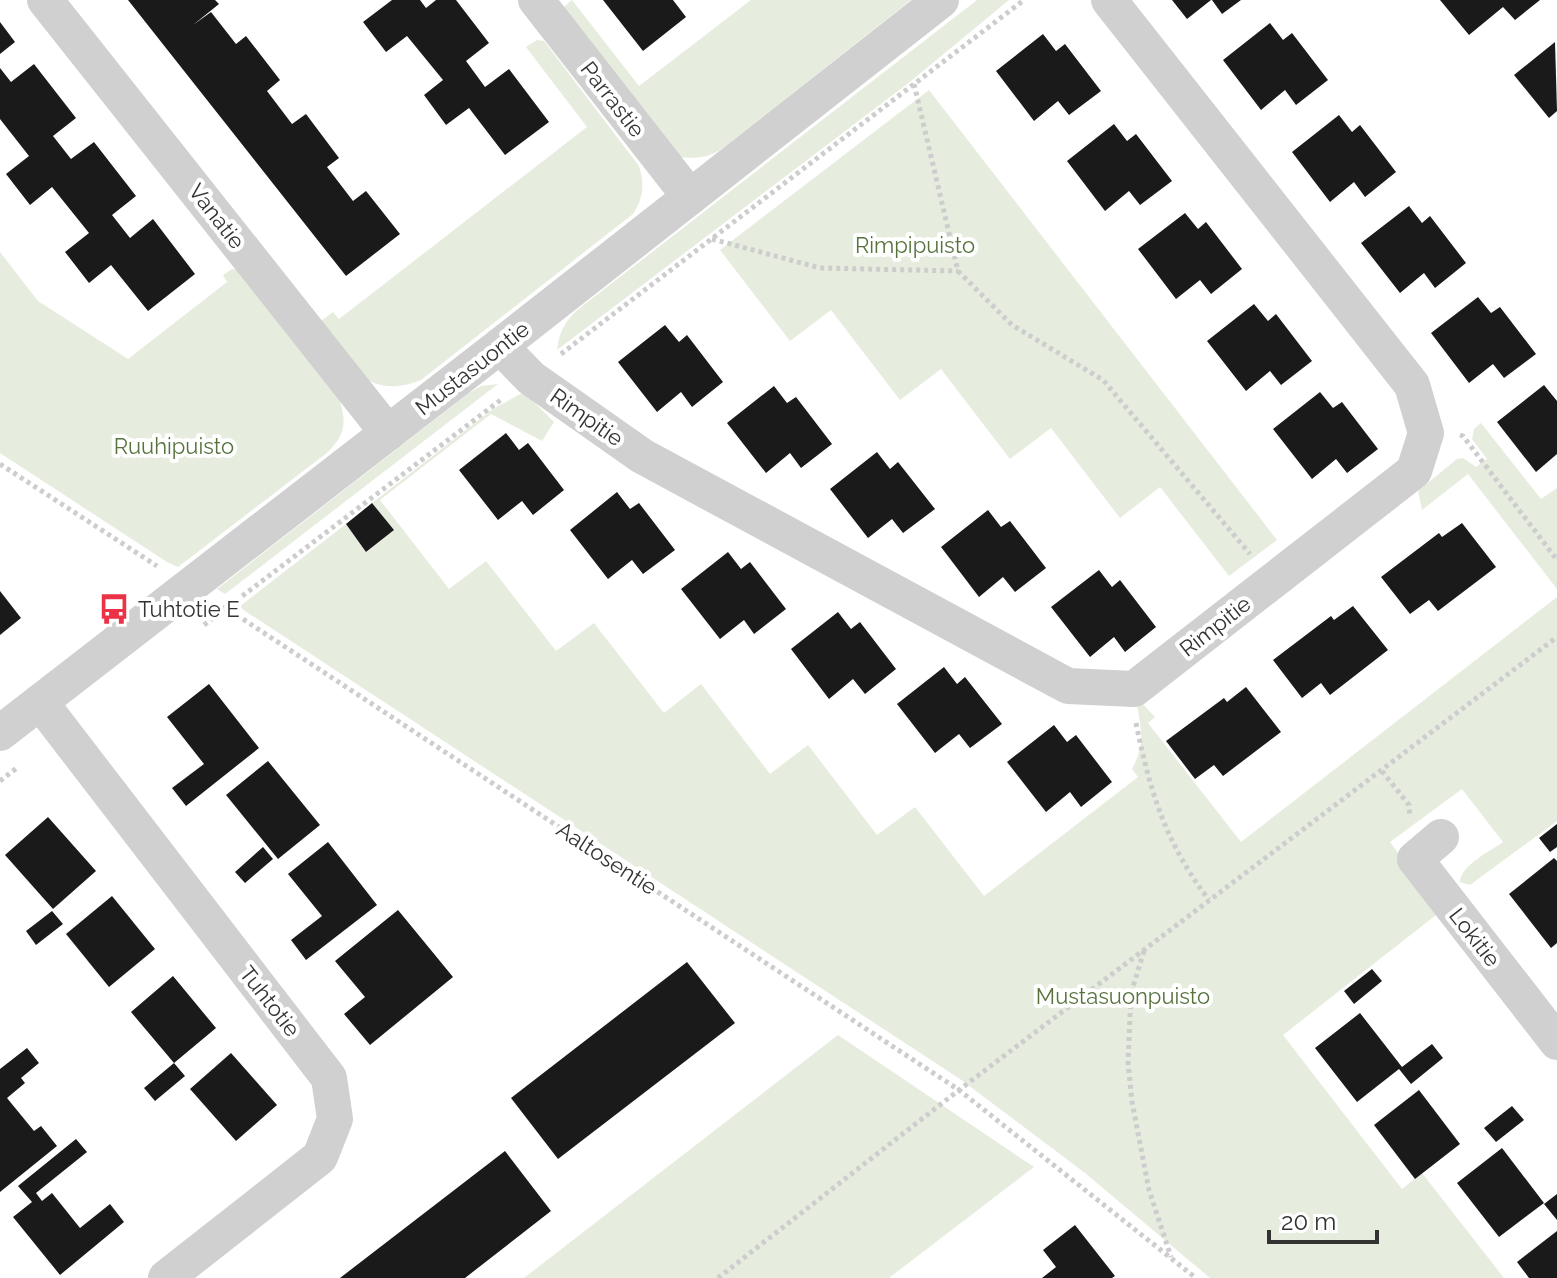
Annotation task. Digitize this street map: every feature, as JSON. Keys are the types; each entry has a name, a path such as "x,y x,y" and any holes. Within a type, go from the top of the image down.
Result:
{"street":[{"name":"Vanatie","path":"45,0 388,433"},
{"name":"Parrastie","path":"536,0 690,197"},
{"name":"Mustasuontie","path":"0,733 941,0"},
{"path":"1109,0 1412,385 1426,433"},
{"name":"Rimpitie","path":"500,346 531,378 642,456 1068,686 1134,689 1414,471 1426,433"},
{"name":"Tuhtotie","path":"40,702 329,1078 335,1119 320,1157 166,1278"},
{"name":"Lokitie","path":"1428,848 1557,1042"}],"path":[{"path":"914,84 958,271 1012,325 1103,380 1273,581"},
{"path":"712,239 820,268 958,271"},
{"path":"1426,433 1463,436 1557,560"},
{"name":"Aaltosentie","path":"0,464 163,570 190,584 959,1090 1196,1278"},
{"path":"718,1278 959,1090 1557,637"},
{"path":"1135,715 1144,764 1168,836 1187,872 1209,900"},
{"path":"1382,771 1409,805 1428,848"},
{"path":"1144,950 1131,993 1128,1062 1132,1102 1149,1190 1171,1257"},
{"path":"1184,1278 1190,1273"}],"green space":[{"path":"572,0 639,86 751,0 911,0 723,148 707,156 691,158 678,157 560,10"},
{"path":"977,0 1009,0 911,81 557,350 563,329 576,311"},
{"path":"537,40 544,41 639,166 642,185 636,208 633,214 421,380 396,386 370,381 318,323 333,312 339,319 587,127 526,47"},
{"name":"Rimpipuisto","path":"929,90 1277,540 1229,576 1160,487 1120,518 1051,428 1010,459 941,369 900,400 831,310 790,341 720,250"},
{"name":"Ruuhipuisto","path":"0,252 38,301 128,359 227,282 223,275 232,269 241,270 339,397 344,420 339,438 328,452 178,567 167,562 0,453"},
{"path":"498,384 225,594 217,589 469,393 481,386"},
{"name":"Mustasuonpuisto","path":"524,392 554,422 542,441 491,414 380,500 449,589 486,561 556,651 594,623 664,713 701,684 770,774 808,745 877,835 915,807 984,896 1138,777 1132,769 1141,744 1137,704 1141,702 1155,717 1148,723 1241,842 1557,597 1557,821 1470,885 1460,882 1465,870 1503,842 1462,789 1390,842 1438,908 1436,915 1283,1035 1402,1189 1422,1173 1504,1278 1210,1278 1085,1173 960,1079 239,607 346,524 367,552 394,530 372,503 493,409"},
{"path":"1481,423 1541,499 1557,488 1557,589 1468,474 1422,510 1418,491 1457,459 1463,458 1476,467 1487,459 1472,439 1474,429"},
{"path":"838,1035 1034,1167 889,1278 524,1278"}],"building":[{"path":"128,0 215,0 219,4 193,25 211,12 236,44 246,36 280,80 267,91 292,124 306,114 339,158 327,167 353,201 366,191 400,234 346,276"},
{"path":"392,0 420,0 426,8 436,0 456,0 489,43 466,61 485,87 509,69 549,122 505,155 469,108 446,125 424,95 443,80 407,36 386,52 363,22"},
{"path":"603,0 673,0 686,17 643,51"},
{"path":"1172,0 1211,0 1187,19"},
{"path":"1212,0 1241,0 1222,14"},
{"path":"1440,0 1540,0 1515,20 1503,7 1469,35"},
{"path":"0,22 15,42 0,54"},
{"path":"1270,23 1283,40 1292,33 1328,80 1296,105 1285,90 1261,110 1223,60"},
{"path":"1043,34 1056,51 1065,44 1101,91 1069,115 1058,101 1034,121 996,71"},
{"path":"1555,42 1557,111 1549,118 1514,75"},
{"path":"34,64 76,118 53,136 71,159 94,142 136,196 112,215 130,238 153,219 195,274 148,311 111,265 89,283 65,252 89,233 52,187 30,205 6,174 29,156 0,119 0,68 11,82"},
{"path":"1339,115 1352,132 1360,125 1396,172 1365,197 1354,182 1330,202 1292,152"},
{"path":"1114,124 1127,141 1136,134 1172,181 1140,205 1129,191 1105,211 1067,161"},
{"path":"1409,206 1422,223 1430,216 1466,263 1435,288 1424,273 1400,293 1361,243"},
{"path":"1185,213 1198,229 1206,222 1242,269 1211,294 1200,280 1176,299 1138,249"},
{"path":"1478,297 1491,313 1500,307 1536,354 1504,378 1493,364 1469,383 1431,333"},
{"path":"1254,304 1268,321 1276,314 1312,361 1281,385 1270,371 1246,391 1207,341"},
{"path":"665,325 679,342 687,335 723,382 692,407 681,392 657,412 618,362"},
{"path":"1544,385 1557,401 1557,454 1536,472 1497,422"},
{"path":"774,386 787,403 796,397 832,444 801,468 790,453 766,473 727,423"},
{"path":"1320,392 1333,408 1342,402 1378,449 1347,473 1336,459 1312,479 1273,429"},
{"path":"506,433 519,450 528,443 564,490 533,515 522,501 498,520 459,470"},
{"path":"877,452 890,469 898,462 935,509 903,533 892,519 868,538 830,489"},
{"path":"617,492 630,509 639,503 675,550 643,574 632,560 608,579 570,530"},
{"path":"372,503 394,530 366,552 346,524"},
{"path":"988,510 1001,527 1010,521 1046,568 1015,592 1003,577 979,597 941,547"},
{"path":"1462,523 1496,567 1438,611 1429,600 1410,614 1381,577 1439,533 1442,537"},
{"path":"728,552 741,569 750,562 786,609 754,634 744,620 720,639 681,589"},
{"path":"1099,570 1112,587 1120,580 1156,627 1125,652 1114,637 1090,657 1051,607"},
{"path":"0,591 21,618 0,635"},
{"path":"1353,606 1388,650 1330,695 1321,683 1302,698 1273,660 1331,616 1334,620"},
{"path":"838,612 851,629 860,622 896,669 865,694 853,679 829,699 791,649"},
{"path":"944,667 957,684 965,677 1002,724 970,748 959,734 935,753 897,704"},
{"path":"209,684 259,748 186,806 172,788 204,764 167,717"},
{"path":"1246,687 1281,732 1223,776 1214,765 1195,779 1166,741 1224,698 1227,702"},
{"path":"1054,725 1067,742 1076,735 1112,782 1081,807 1070,792 1046,812 1007,762"},
{"path":"268,761 320,825 278,859 226,795"},
{"path":"48,817 96,871 53,909 5,855"},
{"path":"1557,824 1557,847 1550,852 1539,838"},
{"path":"328,842 377,905 306,960 291,940 322,916 288,874"},
{"path":"263,847 273,859 245,883 235,872"},
{"path":"1554,858 1557,861 1557,943 1551,948 1509,894"},
{"path":"112,896 155,949 109,987 66,934"},
{"path":"398,910 453,977 370,1045 344,1014 365,997 335,961"},
{"path":"52,911 63,924 36,945 26,931"},
{"path":"687,962 735,1023 558,1159 511,1098"},
{"path":"1372,969 1382,981 1354,1004 1344,991"},
{"path":"173,976 216,1028 174,1063 131,1012"},
{"path":"1360,1013 1402,1067 1432,1044 1443,1058 1411,1084 1399,1069 1357,1102 1315,1048"},
{"path":"27,1048 39,1063 21,1078 25,1083 7,1098 34,1131 41,1126 57,1146 0,1192 0,1069"},
{"path":"231,1053 277,1105 236,1141 190,1089"},
{"path":"174,1063 185,1076 155,1101 144,1088"},
{"path":"1419,1090 1460,1144 1415,1179 1374,1125"},
{"path":"1512,1106 1524,1120 1496,1142 1484,1128"},
{"path":"76,1139 87,1152 36,1193 42,1201 52,1193 80,1228 110,1204 124,1222 60,1275 13,1217 32,1202 18,1186"},
{"path":"1502,1148 1544,1203 1499,1237 1457,1183"},
{"path":"505,1151 551,1211 465,1278 340,1278"},
{"path":"1557,1194 1557,1220 1544,1204"},
{"path":"1075,1225 1115,1276 1042,1278 1056,1267 1043,1250"},
{"path":"1557,1231 1557,1278 1529,1278 1517,1262"}],"place":[{"name":"Tuhtotie E","path":"114,609"}]}
